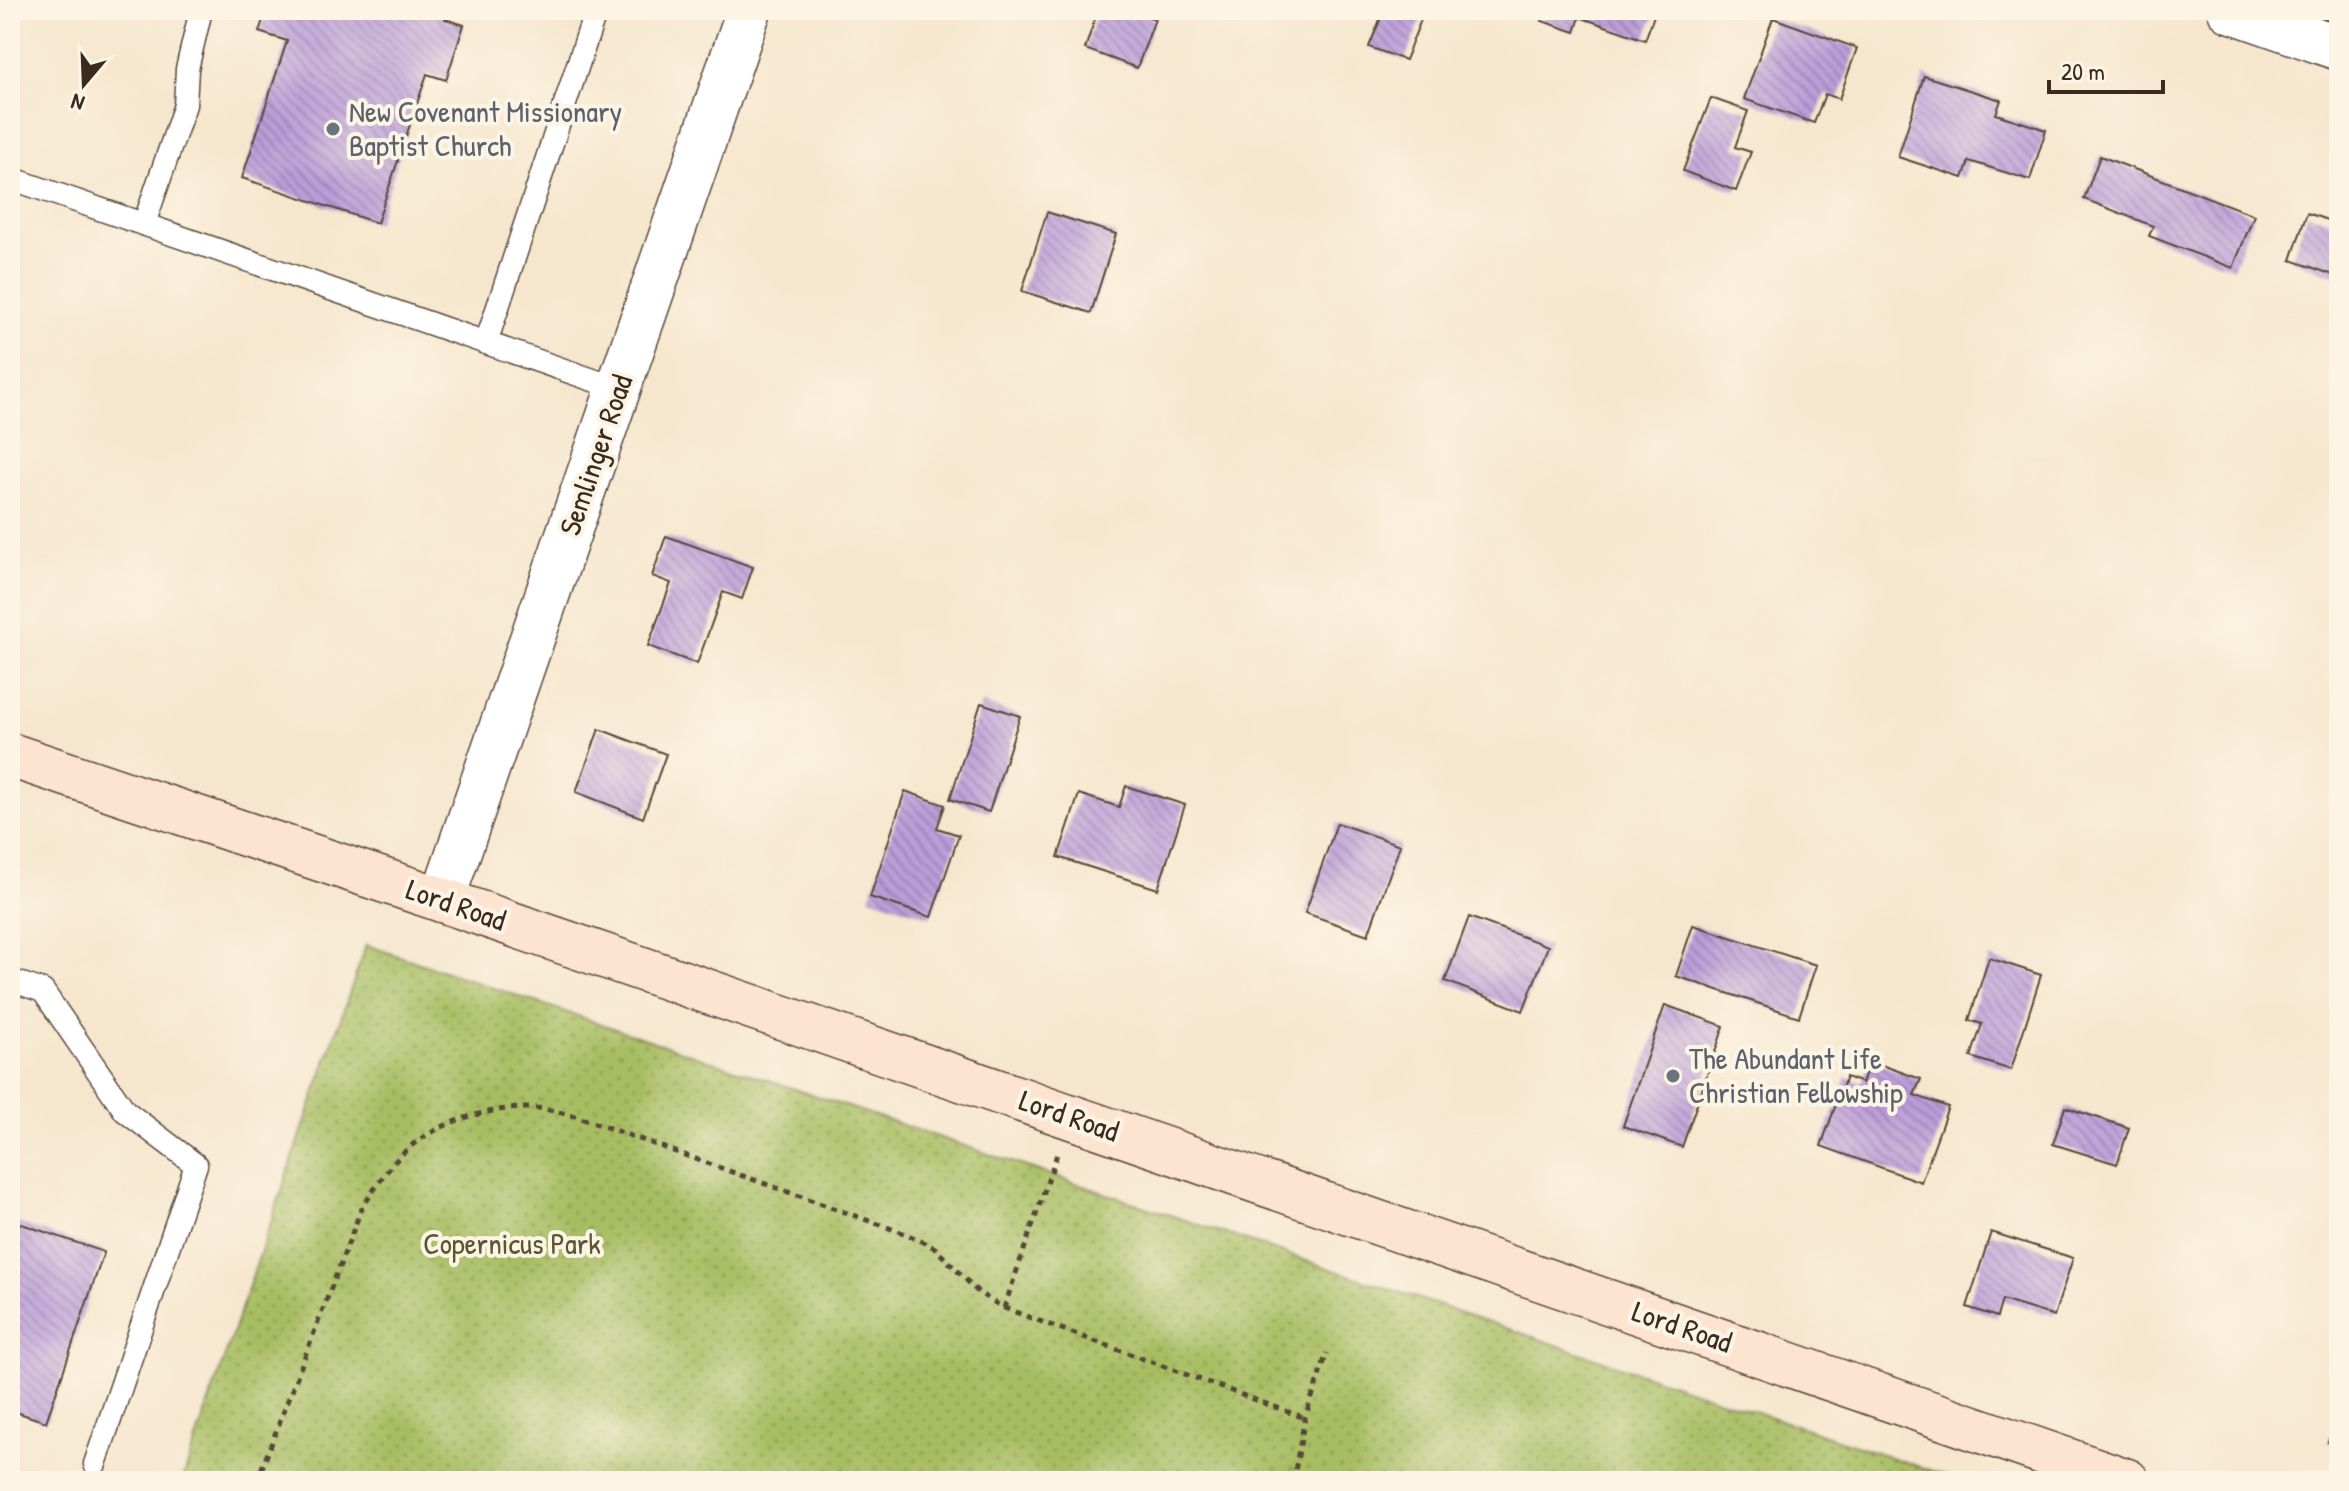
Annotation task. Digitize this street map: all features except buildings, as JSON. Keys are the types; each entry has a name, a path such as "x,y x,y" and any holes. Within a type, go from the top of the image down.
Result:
{"street":[{"name":"Semlinger Road","path":"442,900 749,10"},
{"path":"2230,10 2339,48"},
{"name":"Lord Road","path":"10,755 442,900 2127,1481"}],"lane":[{"path":"144,224 185,105 187,69 201,10"},
{"path":"486,343 596,10"},
{"path":"10,178 619,389"},
{"path":"10,980 43,991 125,1111 196,1165 95,1464"}],"path":[{"path":"257,1481 361,1210 383,1177 410,1147 448,1124 487,1111 534,1108 575,1116 906,1234 935,1248 979,1293 1004,1308 1305,1418"},
{"path":"1004,1308 1070,1116"},
{"path":"1293,1481 1305,1418 1327,1353"}],"green space":[{"name":"Copernicus Park","path":"366,945 1962,1481 182,1481"}],"place":[{"name":"New Covenant Missionary Baptist Church","path":"333,129"},
{"name":"The Abundant Life Christian Fellowship","path":"1673,1076"}]}
